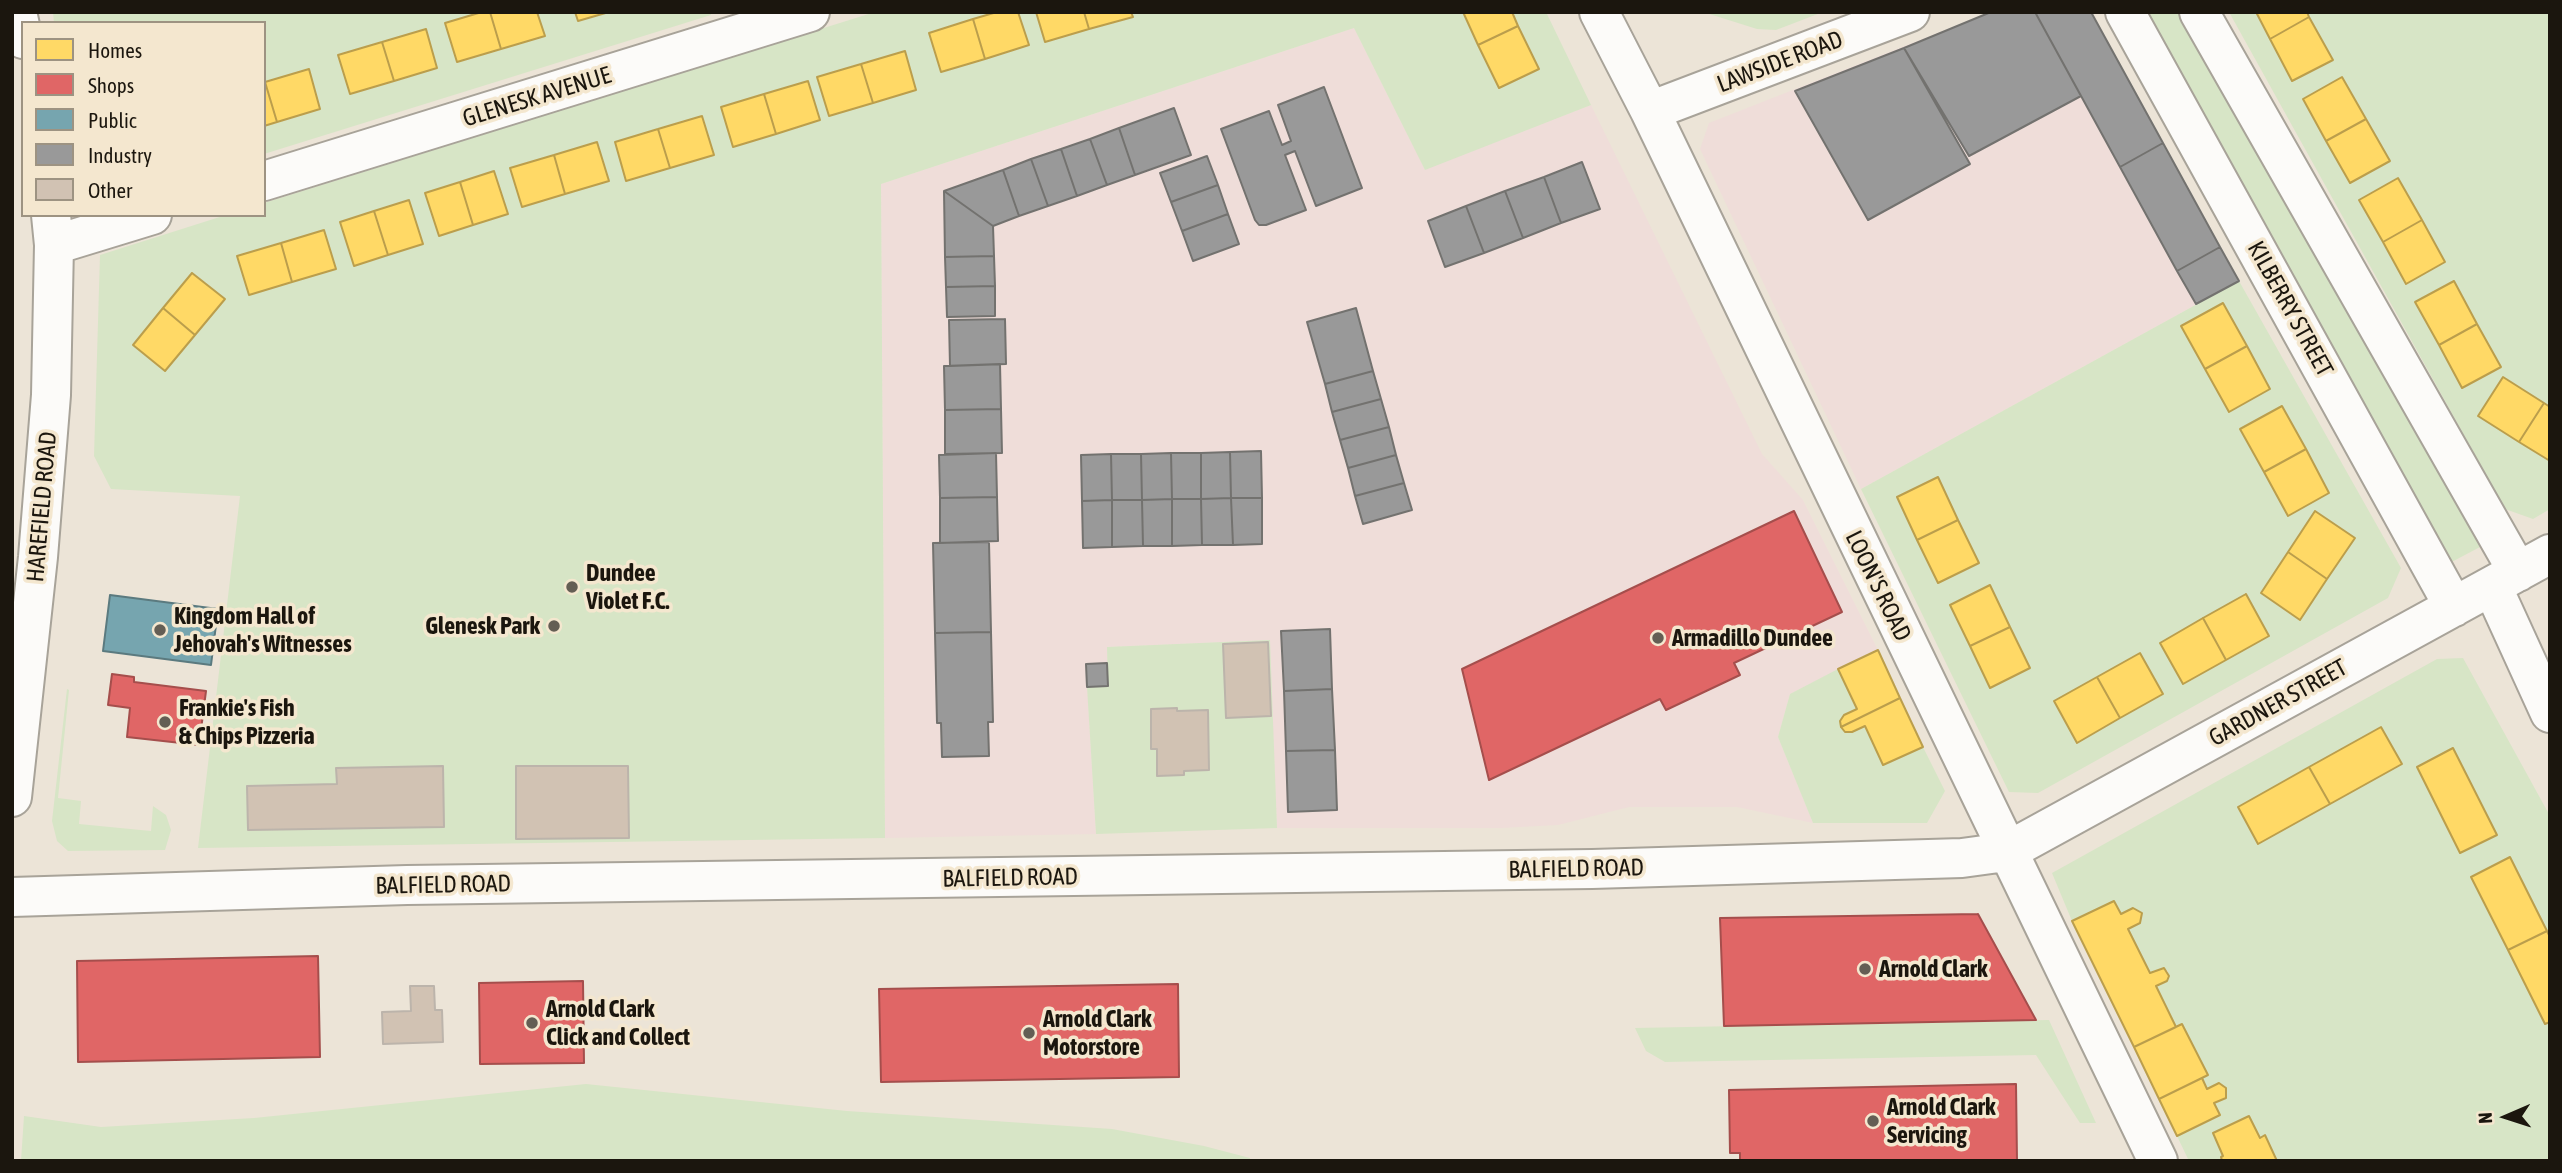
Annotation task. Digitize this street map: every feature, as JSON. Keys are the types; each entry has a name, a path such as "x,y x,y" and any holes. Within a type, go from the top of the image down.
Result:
{"street":[{"name":"GLENESK AVENUE","path":"266,180 744,22 810,12"},
{"name":"LOON'S ROAD","path":"1599,12 1650,111 2158,1161"},
{"name":"LAWSIDE ROAD","path":"1650,111 1910,12"},
{"name":"KILBERRY STREET","path":"2124,12 2455,607"},
{"path":"2199,12 2520,571 2550,713"},
{"path":"52,230 139,217"},
{"name":"HAREFIELD ROAD","path":"12,797 38,556 51,395 52,230"},
{"name":"GARDNER STREET","path":"2007,852 2520,571"},
{"name":"BALFIELD ROAD","path":"12,897 407,885 1592,869 1962,858 2007,852"}],"shaded area":[{"path":"1991,12 2091,12 2239,281 1861,489 1700,149 1709,123"},
{"path":"1354,28 1425,169 1591,105 1762,454 1803,500 1878,650 1790,694 1778,737 1813,823 1737,807 1629,807 1558,825 1501,828 1277,828 1269,640 1107,647 1107,663 1086,664 1096,834 885,838 881,184"}],"green space":[{"path":"53,12 710,12 711,15 266,153 266,21 54,21"},
{"name":"Glenesk Park","path":"875,12 1546,12 1591,105 1425,170 1354,28 881,184 885,838 198,848 240,496 111,489 94,456 100,255 220,217 266,217 266,202"},
{"path":"1703,12 1823,12 1776,30 1757,29"},
{"path":"2140,12 2184,12 2480,547 2446,565"},
{"path":"2229,12 2550,12 2550,509 2533,519 2505,509"},
{"path":"2239,281 2401,568 2388,598 2038,793 2009,792 1861,489"},
{"path":"1270,640 1277,828 1096,834 1087,687 1108,686 1107,647"},
{"path":"2463,658 2550,816 2550,1161 2189,1161 2177,1136 2220,1115 2214,1103 2226,1097 2226,1088 2219,1083 2207,1089 2202,1078 2207,1075 2182,1024 2176,1027 2156,986 2167,981 2168,971 2161,968 2150,973 2128,929 2140,923 2142,913 2133,908 2121,914 2114,901 2072,921 2052,873 2437,659"},
{"path":"1838,669 1857,709 1840,720 1845,731 1852,732 1865,726 1883,765 1923,747 1945,791 1927,823 1813,823 1778,737 1790,694"},
{"path":"67,689 58,798 81,801 79,824 151,831 153,806 166,815 171,830 165,850 68,851 57,841 52,821"},
{"path":"2049,1020 2096,1123 2080,1123 2036,1055 1665,1062 1646,1051 1635,1028"},
{"path":"586,1084 847,1111 1112,1129 1204,1146 1250,1158 1250,1161 21,1161 24,1116 101,1127 254,1118"}],"building: Homes":[{"path":"490,12 501,49 457,62 445,23"},
{"path":"490,12 537,12 545,36 501,49"},
{"path":"575,12 609,12 578,21"},
{"path":"997,12 1018,12 1029,45 985,59 973,19"},
{"path":"1036,12 1084,12 1089,29 1045,42"},
{"path":"1084,12 1131,12 1133,17 1089,29"},
{"path":"1463,12 1512,12 1518,26 1478,45"},
{"path":"2256,12 2307,12 2309,17 2270,39"},
{"path":"2309,17 2333,60 2292,81 2270,39"},
{"path":"973,19 985,59 941,72 929,33"},
{"path":"1518,26 1539,69 1499,88 1478,45"},
{"path":"426,29 437,68 394,81 382,42"},
{"path":"382,42 394,81 350,94 338,55"},
{"path":"905,51 916,90 873,103 861,64"},
{"path":"861,64 873,103 829,116 817,77"},
{"path":"309,69 320,109 277,122 266,82"},
{"path":"2342,77 2366,119 2326,141 2303,99"},
{"path":"808,81 820,120 776,134 764,94"},
{"path":"266,85 277,122 266,125"},
{"path":"764,94 776,134 733,147 721,107"},
{"path":"702,116 714,155 670,168 658,129"},
{"path":"2366,119 2390,161 2350,183 2326,141"},
{"path":"658,129 670,168 626,181 615,142"},
{"path":"597,142 609,181 565,194 554,155"},
{"path":"554,155 565,194 522,207 510,168"},
{"path":"494,171 508,214 473,225 460,182"},
{"path":"2398,178 2422,220 2383,242 2359,200"},
{"path":"460,182 473,225 439,236 425,193"},
{"path":"409,200 423,244 388,255 374,211"},
{"path":"374,211 388,255 354,266 340,222"},
{"path":"2422,220 2445,262 2406,284 2383,242"},
{"path":"324,230 336,269 292,282 281,243"},
{"path":"281,243 292,282 249,295 237,256"},
{"path":"192,273 225,299 195,335 163,308"},
{"path":"2454,281 2477,324 2439,345 2415,302"},
{"path":"2223,303 2247,346 2205,369 2181,326"},
{"path":"163,308 195,335 165,371 133,345"},
{"path":"2477,324 2501,367 2462,388 2439,345"},
{"path":"2247,346 2270,389 2229,412 2205,369"},
{"path":"2503,377 2544,403 2519,442 2478,416"},
{"path":"2544,403 2550,407 2550,461 2519,442"},
{"path":"2282,406 2306,449 2264,472 2240,429"},
{"path":"2306,449 2329,493 2288,516 2264,472"},
{"path":"1938,477 1958,520 1917,540 1897,497"},
{"path":"2315,511 2355,538 2327,579 2288,552"},
{"path":"1958,520 1979,563 1938,583 1917,540"},
{"path":"2288,552 2327,579 2300,620 2261,593"},
{"path":"1990,585 2010,627 1970,646 1950,605"},
{"path":"2246,594 2269,636 2226,660 2203,618"},
{"path":"2203,618 2226,660 2183,684 2160,643"},
{"path":"2010,627 2030,668 1990,688 1970,646"},
{"path":"1878,650 1900,698 1841,727 1840,721 1844,715 1857,709 1838,669"},
{"path":"2140,653 2163,694 2120,718 2097,677"},
{"path":"2097,677 2120,718 2077,743 2054,701"},
{"path":"1900,698 1923,747 1883,765 1865,726 1852,732 1845,732 1841,727"},
{"path":"2381,727 2402,764 2330,804 2309,767"},
{"path":"2453,748 2497,835 2460,853 2417,767"},
{"path":"2309,767 2330,804 2258,844 2238,807"},
{"path":"2510,857 2547,931 2508,950 2471,877"},
{"path":"2114,901 2121,914 2133,908 2142,913 2140,923 2128,929 2150,973 2164,968 2169,976 2167,981 2156,986 2176,1027 2134,1047 2072,921"},
{"path":"2547,931 2550,937 2550,1022 2545,1024 2508,950"},
{"path":"2182,1024 2208,1075 2159,1099 2134,1047"},
{"path":"2202,1078 2207,1089 2219,1083 2226,1088 2226,1098 2214,1103 2220,1115 2177,1136 2159,1099"},
{"path":"2249,1116 2260,1138 2265,1135 2277,1161 2222,1161 2223,1156 2213,1133"}],"building: Shops":[{"name":"Armadillo Dundee","path":"1794,511 1842,612 1734,663 1740,675 1666,710 1660,699 1489,780 1462,669"},
{"name":"Frankie's Fish & Chips Pizzeria","path":"112,674 134,677 134,682 206,691 199,745 127,737 130,708 108,705"},
{"name":"Arnold Clark","path":"1978,914 2036,1020 1724,1026 1720,918"},
{"path":"318,956 320,1057 78,1062 77,961"},
{"name":"Arnold Clark Click and Collect","path":"583,981 584,1063 480,1064 479,983"},
{"name":"Arnold Clark Motorstore","path":"1178,984 1179,1077 881,1082 879,989"},
{"name":"Arnold Clark Servicing","path":"2016,1084 2017,1161 1740,1161 1740,1153 1730,1153 1729,1090"}],"building: Public":[{"name":"Kingdom Hall of Jehovah's Witnesses","path":"110,595 218,609 211,665 103,651"}],"building: Industry":[{"path":"1991,12 2035,12 2081,96 1969,156 1904,48"},
{"path":"2035,12 2091,12 2163,143 2120,167"},
{"path":"1904,48 1970,164 1868,220 1795,91"},
{"path":"1324,87 1362,188 1316,206 1295,151 1285,155 1306,210 1266,225 1259,225 1221,129 1269,111 1282,145 1291,141 1278,105"},
{"path":"1174,108 1191,155 1135,175 1119,128"},
{"path":"1119,128 1135,175 1107,185 1090,139"},
{"path":"1090,139 1107,185 1077,196 1061,149"},
{"path":"2163,143 2220,247 2177,271 2120,167"},
{"path":"1061,149 1077,196 1048,206 1031,159"},
{"path":"1207,156 1218,185 1171,202 1160,173"},
{"path":"1031,159 1048,206 1019,216 1003,170"},
{"path":"1582,162 1600,209 1561,223 1544,177"},
{"path":"1003,170 1019,216 993,226 944,191"},
{"path":"1544,177 1561,223 1523,238 1505,191"},
{"path":"1218,185 1228,214 1182,231 1171,202"},
{"path":"944,191 993,226 994,256 945,257"},
{"path":"1505,191 1523,238 1484,253 1466,206"},
{"path":"1466,206 1484,253 1445,267 1428,221"},
{"path":"1228,214 1239,244 1193,261 1182,231"},
{"path":"2220,247 2239,281 2196,304 2177,271"},
{"path":"994,256 995,286 946,287 945,257"},
{"path":"995,286 995,316 947,317 946,287"},
{"path":"1356,308 1373,371 1325,384 1307,322"},
{"path":"1005,319 1006,364 950,366 949,320"},
{"path":"1000,364 1001,409 945,410 944,366"},
{"path":"1373,371 1381,399 1332,412 1325,384"},
{"path":"1381,399 1389,427 1340,440 1332,412"},
{"path":"1001,409 1002,453 945,454 945,410"},
{"path":"1389,427 1396,455 1348,468 1340,440"},
{"path":"1261,451 1262,498 1231,498 1230,452"},
{"path":"1230,452 1231,498 1201,499 1201,453"},
{"path":"996,453 997,497 940,498 939,455"},
{"path":"1171,453 1172,499 1142,500 1141,454"},
{"path":"1171,453 1201,453 1201,499 1172,499"},
{"path":"1111,454 1112,500 1082,501 1081,455"},
{"path":"1111,454 1141,454 1142,500 1112,500"},
{"path":"1396,455 1404,483 1355,496 1348,468"},
{"path":"1404,483 1412,510 1363,524 1355,496"},
{"path":"997,497 998,541 940,543 940,498"},
{"path":"1231,498 1233,545 1202,545 1201,499"},
{"path":"1231,498 1262,498 1262,544 1233,545"},
{"path":"1172,499 1172,546 1143,546 1142,500"},
{"path":"1172,499 1201,499 1202,545 1172,546"},
{"path":"1112,500 1112,547 1083,548 1082,501"},
{"path":"1112,500 1142,500 1143,546 1112,547"},
{"path":"989,542 991,632 935,633 933,543"},
{"path":"1330,629 1332,689 1284,691 1281,631"},
{"path":"991,632 993,722 988,722 989,756 942,757 941,723 937,723 935,633"},
{"path":"1107,663 1108,686 1087,687 1086,664"},
{"path":"1332,689 1335,750 1286,751 1284,691"},
{"path":"1335,750 1337,810 1288,812 1286,751"}],"building: Other":[{"path":"1268,642 1271,716 1226,718 1223,644"},
{"path":"1177,708 1177,711 1208,710 1209,770 1184,771 1184,775 1157,776 1157,749 1151,749 1151,709"},
{"path":"443,766 444,827 248,830 247,786 337,784 336,768"},
{"path":"516,766 628,766 629,838 516,839"},
{"path":"410,986 434,986 435,1010 442,1010 443,1042 383,1044 382,1012 411,1011"}],"place":[{"name":"Dundee Violet F.C.","path":"572,587"},
{"name":"Glenesk Park","path":"554,626"},
{"name":"Kingdom Hall of Jehovah's Witnesses","path":"160,630"},
{"name":"Armadillo Dundee","path":"1658,638"},
{"name":"Frankie's Fish & Chips Pizzeria","path":"165,722"},
{"name":"Arnold Clark","path":"1865,969"},
{"name":"Arnold Clark Click and Collect","path":"532,1023"},
{"name":"Arnold Clark Motorstore","path":"1029,1033"},
{"name":"Arnold Clark Servicing","path":"1873,1121"}]}
